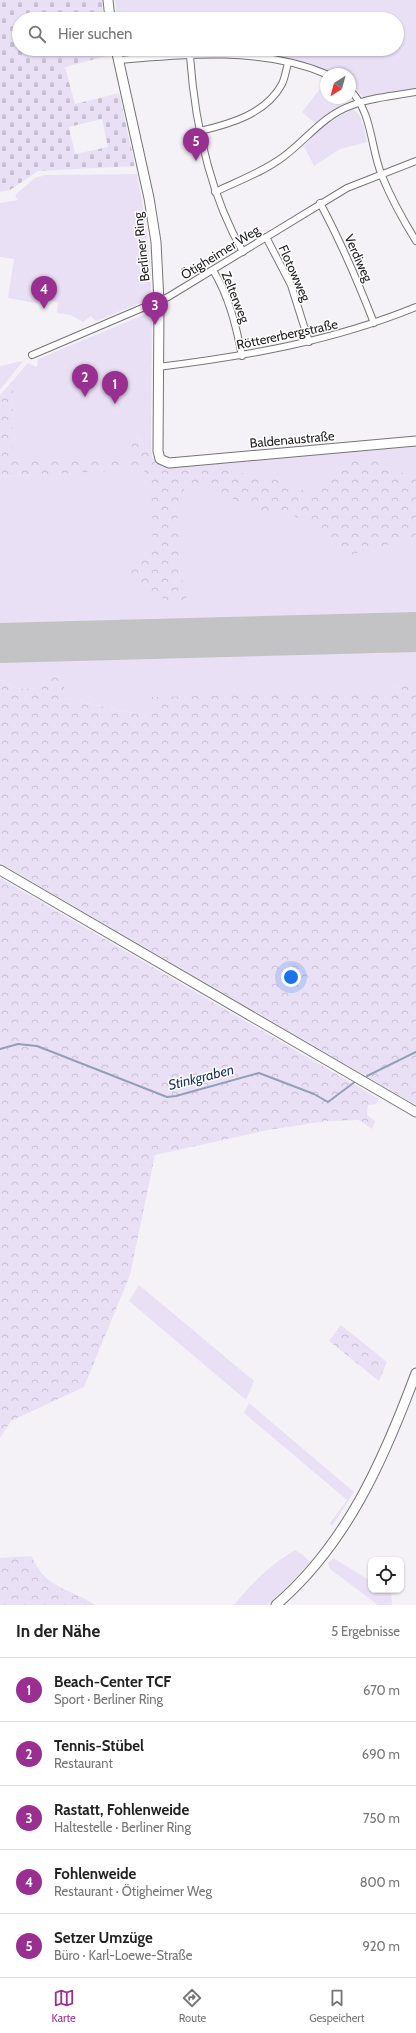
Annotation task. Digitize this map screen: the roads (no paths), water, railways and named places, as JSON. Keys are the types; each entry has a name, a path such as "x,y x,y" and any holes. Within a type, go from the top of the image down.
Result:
{"street":[{"path":"108,0 109,12"},
{"name":"Berliner Ring","path":"118,56 149,198 156,242 159,302 158,451 160,459 169,463"},
{"path":"190,56 192,92 215,192 227,222 243,252"},
{"path":"119,60 190,56 261,56 320,72"},
{"path":"200,131 244,117 266,104 276,94 283,83 288,63"},
{"path":"215,192 268,168 294,149 331,116 360,102 416,92"},
{"path":"356,97 360,102 368,123 381,174 399,212 416,241"},
{"name":"Ötigheimer Weg","path":"32,355 159,302 347,188 416,161"},
{"name":"Verdiweg","path":"320,203 357,278 374,323"},
{"name":"Flotowweg","path":"266,237 291,285 309,342"},
{"name":"Zelterweg","path":"213,270 221,284 233,314 242,356"},
{"name":"Röttererbergstraße","path":"158,367 242,356 309,342 374,323 416,308"},
{"name":"Baldenaustraße","path":"169,463 416,441"},
{"path":"0,870 416,1112"},
{"path":"276,1605 317,1562 353,1513 383,1456 416,1373"}],"waterway":[{"name":"Stinkgraben","path":"0,1049 18,1044 37,1046 167,1097 176,1096 259,1073 314,1094 328,1102 356,1081"},
{"name":"Stinkgraben","path":"367,1076 416,1052"}],"place":[{"name":"Setzer Umzüge","path":"196,161"},
{"name":"Fohlenweide","path":"44,309"},
{"name":"Rastatt, Fohlenweide","path":"155,325"},
{"name":"Tennis-Stübel","path":"85,397"},
{"name":"Beach-Center TCF","path":"115,404"}]}
